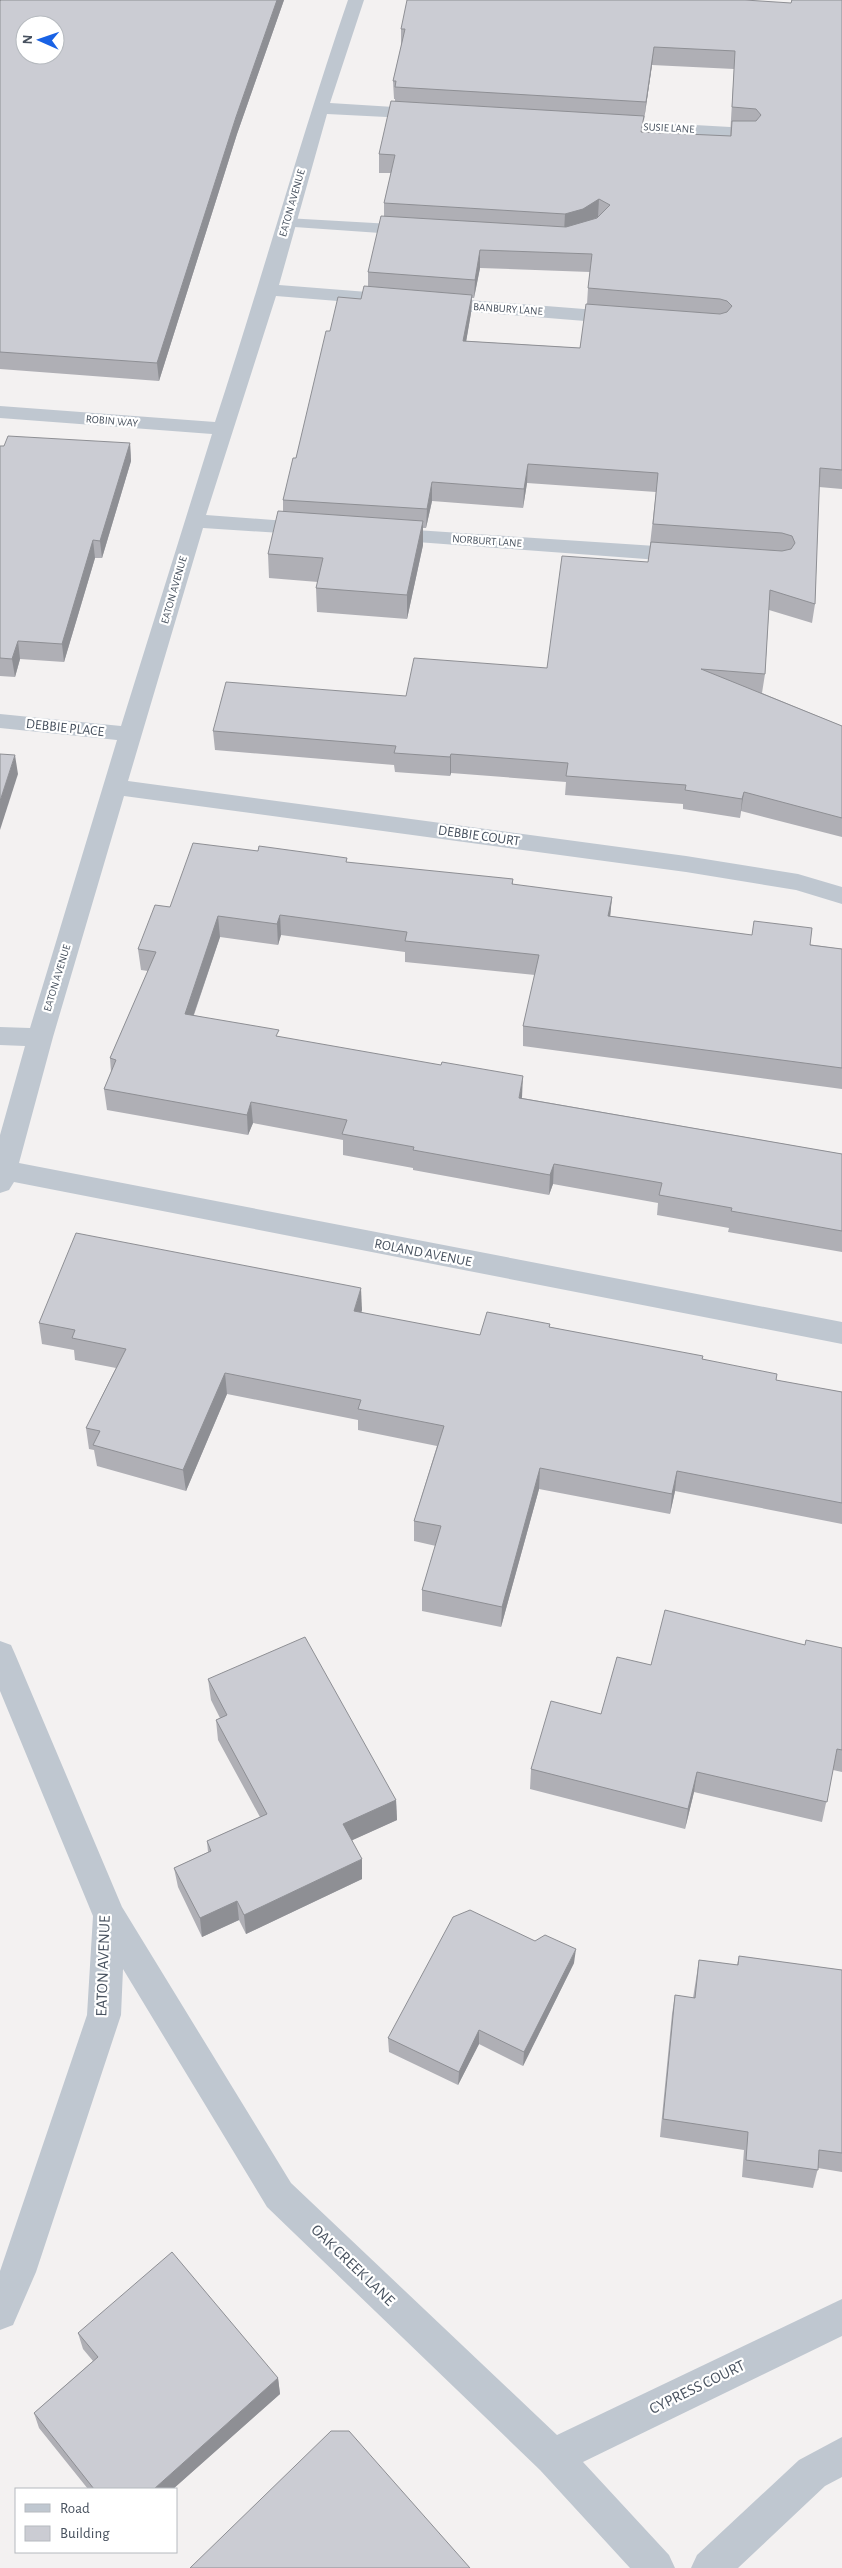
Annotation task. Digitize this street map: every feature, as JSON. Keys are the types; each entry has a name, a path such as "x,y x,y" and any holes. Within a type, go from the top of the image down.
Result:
{"street":[{"name":"EATON AVENUE","path":"2,1177 40,1037 194,520 268,290 320,108 356,0"},
{"path":"320,108 439,115"},
{"name":"SUSIE LANE","path":"588,124 748,133"},
{"name":"BANBURY LANE","path":"268,290 640,319"},
{"name":"ROBIN WAY","path":"0,412 224,430"},
{"path":"194,520 333,530"},
{"name":"NORBURT LANE","path":"363,532 710,556"},
{"name":"DEBBIE PLACE","path":"0,721 130,734"},
{"name":"DEBBIE COURT","path":"114,787 686,864 798,882 842,896"},
{"path":"0,1036 40,1037"},
{"name":"ROLAND AVENUE","path":"2,1177 842,1333"},
{"name":"EATON AVENUE","path":"0,1654 109,1916 104,2015 18,2272 0,2312"},
{"name":"OAK CREEK LANE","path":"109,1916 279,2195 553,2457 656,2568"},
{"name":"CYPRESS COURT","path":"553,2457 842,2317"},
{"path":"710,2568 812,2472 842,2456"}],"lane":[{"path":"286,223 425,231"}],"building":[{"path":"277,0 236,117 157,363 0,352 0,1"},
{"path":"407,0 745,0 791,3 792,0 842,0 842,470 820,468 815,604 770,590 765,674 701,669 842,726 842,818 744,792 742,799 685,790 686,785 566,776 568,763 451,754 450,757 394,753 396,746 213,731 226,682 406,696 414,658 547,668 562,556 648,562 651,542 782,551 791,549 795,543 792,536 782,533 653,524 658,473 528,464 524,489 432,482 427,509 283,500 293,458 296,458 326,331 330,331 338,297 361,299 364,286 472,295 463,341 580,348 586,304 720,314 727,312 732,306 727,301 720,299 588,288 592,254 480,250 475,280 368,272 381,216 566,227 597,218 610,205 599,199 583,209 565,214 384,203 395,155 379,154 391,101 644,116 641,132 731,136 732,121 756,121 761,115 756,109 732,107 735,51 654,47 646,102 395,87 396,81 393,81 405,29 401,29"},
{"path":"8,436 130,443 100,541 93,540 62,644 18,641 12,659 0,658 0,446 4,446"},
{"path":"278,511 423,521 407,595 316,588 323,558 268,554"},
{"path":"0,754 15,755 0,801"},
{"path":"193,843 258,851 259,846 347,858 346,862 513,879 512,884 612,897 608,916 752,935 754,921 812,928 810,945 842,949 842,1068 523,1026 539,955 405,941 407,932 280,915 277,924 218,916 185,1014 279,1030 276,1036 441,1065 442,1062 523,1076 519,1098 842,1154 842,1231 731,1211 732,1208 659,1195 662,1183 554,1164 550,1175 413,1150 414,1147 342,1134 347,1120 251,1102 247,1115 104,1089 116,1060 110,1058 156,952 138,949 155,905 170,907"},
{"path":"76,1233 361,1288 354,1311 480,1335 487,1312 550,1324 549,1327 703,1356 702,1359 777,1374 776,1380 842,1392 842,1503 677,1471 672,1494 540,1468 502,1607 422,1590 441,1526 414,1521 444,1426 358,1409 361,1400 225,1373 183,1470 93,1445 100,1431 86,1428 126,1349 72,1338 75,1330 39,1323"},
{"path":"665,1610 805,1645 806,1640 842,1648 842,1750 837,1749 827,1802 697,1772 688,1809 531,1769 551,1701 601,1714 617,1657 651,1665"},
{"path":"305,1637 396,1800 343,1824 362,1859 244,1915 237,1901 200,1918 174,1868 211,1851 207,1841 267,1814 216,1720 227,1715 208,1679"},
{"path":"470,1910 535,1941 545,1935 576,1949 524,2052 479,2030 459,2072 388,2038 453,1917"},
{"path":"739,1956 842,1970 842,2153 819,2150 818,2170 746,2160 748,2132 663,2119 675,1995 695,1998 699,1960 738,1965"},
{"path":"172,2252 278,2378 155,2488 93,2488 34,2413 98,2357 78,2333"},
{"path":"331,2431 349,2431 470,2568 190,2568"}]}
